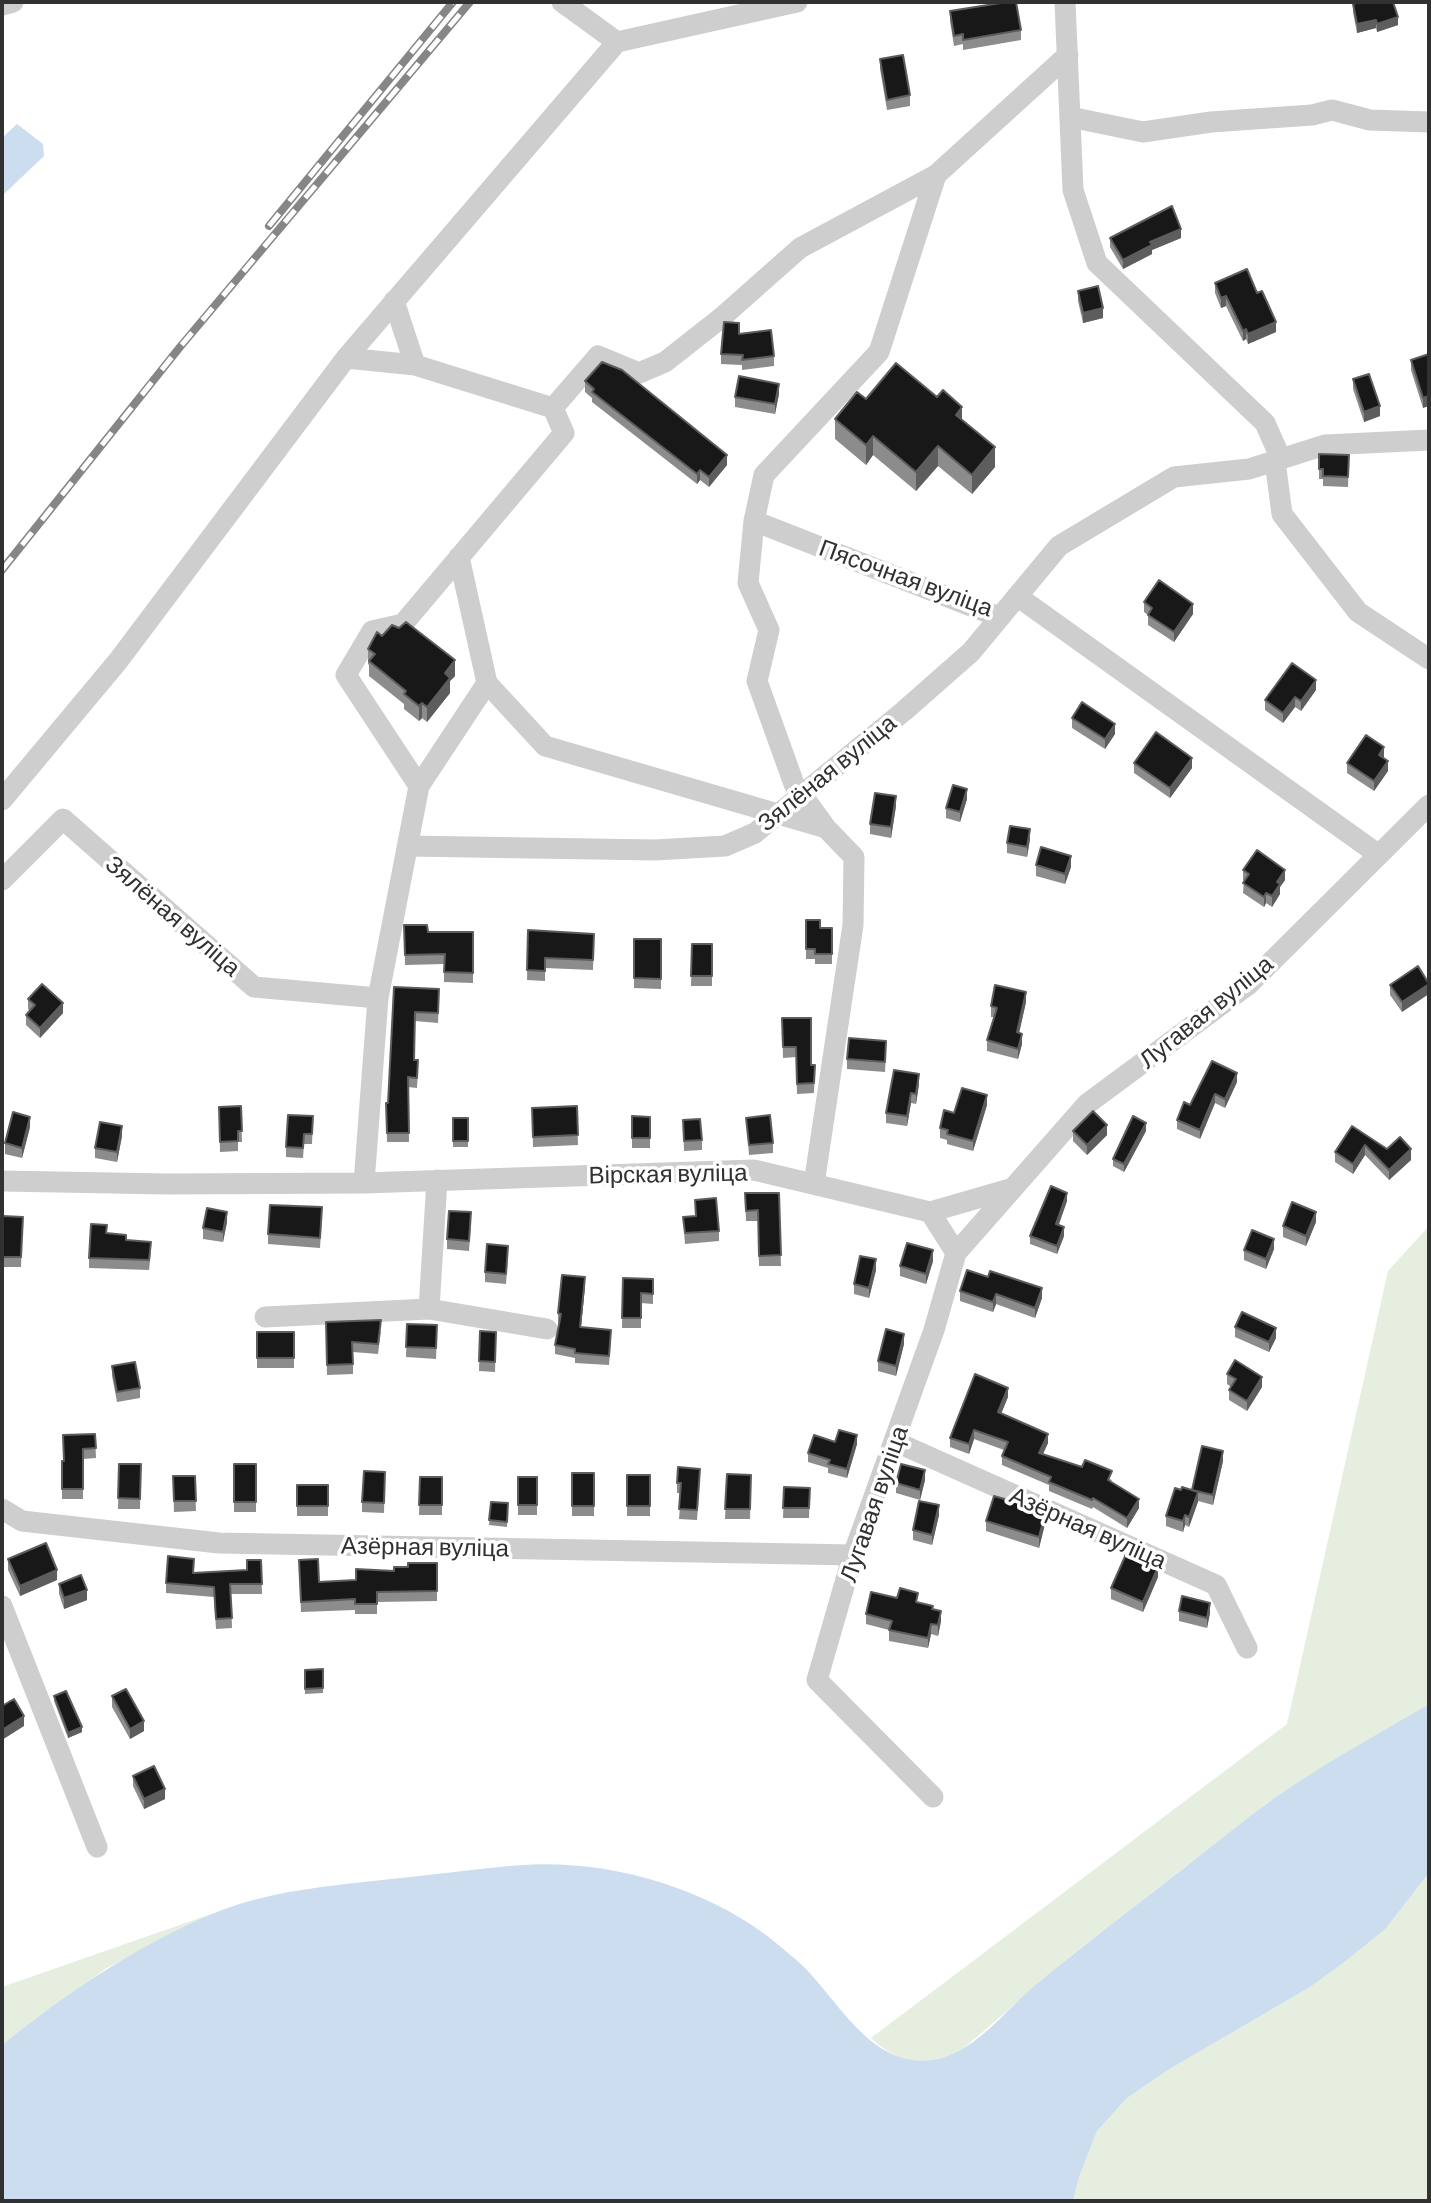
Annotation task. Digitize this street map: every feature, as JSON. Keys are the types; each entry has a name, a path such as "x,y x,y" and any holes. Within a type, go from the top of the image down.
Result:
{"street":[{"path":"2,5 13,2"},
{"path":"562,2 617,42"},
{"path":"2,800 118,661 346,358 617,42 797,2"},
{"path":"1067,3 1073,190 1097,263 1265,423 1278,460 1282,514 1358,612 1429,659"},
{"path":"553,408 598,356 639,373 665,362 722,318 800,248 936,175 1068,55"},
{"path":"1070,117 1143,132 1211,122 1312,115 1332,110 1370,120 1429,121"},
{"path":"814,1185 853,925 854,857 826,828 794,784 757,681 769,630 748,583 754,521 764,475 879,352 936,175"},
{"path":"394,301 415,365"},
{"path":"346,358 415,365 553,408 564,433 403,624 372,631 346,675 419,786"},
{"name":"Пясочная вуліца","path":"754,521 999,617 1059,546 1174,477 1249,469 1325,445 1429,440"},
{"path":"459,557 487,683 545,746 826,828"},
{"path":"1017,596 1379,855"},
{"name":"Зялёная вуліца","path":"408,846 655,850 725,846 755,833 904,711 971,652 999,617"},
{"path":"364,1183 378,998 419,786 487,683"},
{"name":"Лугавая вуліца","path":"933,1797 817,1680 853,1555 896,1442 934,1330 956,1253 1087,1104 1249,984 1429,805"},
{"name":"Зялёная вуліца","path":"2,880 62,819 254,987 378,998"},
{"name":"Вірская вуліца","path":"2,1181 364,1183 754,1170 930,1212"},
{"path":"429,1308 437,1180"},
{"path":"956,1253 930,1212 1013,1188"},
{"path":"265,1317 429,1308 547,1329"},
{"name":"Азёрная вуліца","path":"896,1442 1216,1585 1247,1648"},
{"name":"Азёрная вуліца","path":"2,1508 22,1521 219,1543 853,1555"},
{"path":"2,1606 97,1847"}],"green space":[{"path":"1429,1226 1429,1704 1271,1800 1073,1954 957,2054 932,2060 911,2060 901,2058 882,2047 871,2038 1287,1724 1388,1271"},
{"path":"1429,1873 1429,2201 1073,2201 1079,2177 1097,2131 1127,2098 1168,2070 1310,1987 1385,1928"},
{"path":"214,1913 107,1968 2,2045 2,1987"}],"water":[{"path":"17,124 43,144 44,156 2,196 2,138"},
{"path":"1429,1704 1429,1873 1385,1929 1348,1959 1310,1987 1168,2070 1127,2098 1097,2131 1079,2177 1073,2201 2,2201 2,2045 102,1972 183,1927 234,1906 278,1894 323,1887 506,1866 555,1865 619,1872 681,1890 739,1917 766,1935 804,1967 844,2014 875,2044 892,2054 911,2060 932,2060 947,2057 973,2042 1070,1957 1273,1799"}],"building":[{"path":"1016,2 1021,30 963,40 963,34 954,36 950,11"},
{"path":"1393,2 1398,17 1377,24 1376,20 1357,24 1353,4"},
{"path":"903,55 910,95 887,100 880,59"},
{"path":"1172,206 1181,229 1150,242 1152,245 1123,260 1110,238"},
{"path":"1247,269 1257,293 1262,291 1276,322 1248,334 1246,329 1243,331 1226,296 1221,298 1215,283"},
{"path":"1098,286 1103,308 1083,313 1078,291"},
{"path":"724,322 739,323 739,334 771,330 774,356 742,360 743,355 721,354"},
{"path":"1429,354 1429,396 1423,398 1411,360"},
{"path":"602,362 622,370 727,455 709,477 700,470 697,474 592,392 594,389 585,381"},
{"path":"896,363 937,397 943,390 962,407 956,415 995,447 972,475 938,446 916,472 873,436 866,445 835,419 857,392 866,399"},
{"path":"1369,374 1380,406 1364,412 1353,379"},
{"path":"739,376 779,384 775,404 735,397"},
{"path":"1319,454 1349,455 1348,477 1323,476 1323,469 1319,469"},
{"path":"1159,580 1193,604 1174,632 1148,615 1152,608 1144,602"},
{"path":"406,622 455,660 445,673 450,678 427,707 422,703 419,706 404,694 406,691 369,661 375,654 368,649 377,632 382,636 392,625 399,628"},
{"path":"1292,663 1316,680 1301,701 1295,697 1283,713 1265,700"},
{"path":"1082,702 1115,724 1105,739 1072,718"},
{"path":"1156,732 1192,758 1170,788 1134,763"},
{"path":"1366,735 1384,747 1379,755 1388,761 1374,781 1347,763"},
{"path":"953,785 967,789 960,812 946,808"},
{"path":"875,793 896,796 891,827 870,824"},
{"path":"1010,826 1030,829 1027,847 1007,843"},
{"path":"1041,847 1071,856 1065,874 1036,865"},
{"path":"1257,850 1285,870 1272,896 1266,893 1264,897 1243,883 1249,874 1243,870"},
{"path":"806,920 820,920 820,928 832,928 832,954 815,954 815,949 806,949"},
{"path":"404,925 427,925 428,932 473,932 473,973 444,972 445,954 405,955"},
{"path":"528,930 594,934 593,960 545,958 545,971 527,970"},
{"path":"634,939 661,939 661,979 634,978"},
{"path":"692,944 712,944 712,976 691,976"},
{"path":"1418,966 1429,984 1402,1002 1390,985"},
{"path":"42,984 63,1003 40,1028 26,1015 35,1005 28,999"},
{"path":"995,985 1026,992 1017,1032 1022,1034 1018,1049 987,1040 997,1008 991,1006"},
{"path":"394,987 439,989 438,1013 415,1012 414,1060 418,1060 417,1078 408,1077 409,1133 387,1133 386,1103"},
{"path":"782,1018 811,1018 811,1065 815,1065 814,1083 797,1084 796,1047 783,1047"},
{"path":"849,1038 886,1041 885,1062 847,1059"},
{"path":"1212,1061 1237,1073 1225,1099 1215,1094 1200,1130 1177,1120 1184,1102 1190,1105"},
{"path":"894,1070 919,1074 916,1094 911,1093 907,1116 886,1113"},
{"path":"962,1088 987,1095 973,1141 947,1134 948,1130 940,1128 944,1110 954,1113"},
{"path":"241,1106 242,1131 238,1131 238,1141 220,1142 219,1107"},
{"path":"577,1106 578,1135 533,1137 532,1108"},
{"path":"1093,1111 1107,1125 1087,1145 1073,1131"},
{"path":"13,1112 30,1117 22,1148 5,1143"},
{"path":"288,1115 313,1116 312,1134 304,1134 303,1148 286,1147"},
{"path":"770,1115 773,1143 749,1145 746,1118"},
{"path":"632,1116 650,1117 650,1138 632,1138"},
{"path":"1133,1116 1146,1123 1124,1164 1113,1159"},
{"path":"453,1118 468,1118 468,1141 453,1141"},
{"path":"700,1119 702,1140 684,1141 683,1120"},
{"path":"100,1122 122,1126 117,1152 95,1148"},
{"path":"1352,1126 1387,1149 1400,1137 1411,1149 1389,1170 1365,1145 1353,1164 1335,1152"},
{"path":"1051,1186 1067,1193 1056,1224 1064,1227 1057,1246 1030,1236"},
{"path":"745,1193 779,1193 781,1255 759,1256 758,1210 746,1211"},
{"path":"716,1198 719,1231 685,1233 683,1217 696,1216 695,1200"},
{"path":"1292,1202 1316,1212 1306,1236 1283,1226"},
{"path":"270,1205 322,1207 320,1238 268,1234"},
{"path":"207,1208 227,1212 223,1232 203,1228"},
{"path":"449,1211 471,1212 469,1241 447,1239"},
{"path":"2,1216 23,1217 21,1257 2,1257"},
{"path":"91,1224 107,1225 106,1233 126,1235 126,1240 151,1242 149,1260 89,1258"},
{"path":"1252,1230 1274,1239 1266,1259 1244,1250"},
{"path":"907,1243 933,1250 926,1274 900,1266"},
{"path":"487,1244 508,1246 506,1274 485,1272"},
{"path":"860,1256 876,1259 869,1288 854,1284"},
{"path":"967,1270 988,1277 990,1271 1042,1288 1035,1308 996,1294 993,1302 960,1291"},
{"path":"562,1275 585,1277 580,1327 611,1330 609,1356 575,1353 575,1349 555,1345 561,1314 558,1313"},
{"path":"623,1278 653,1279 653,1294 641,1293 641,1318 622,1318"},
{"path":"1242,1312 1276,1328 1269,1342 1235,1327"},
{"path":"381,1320 378,1344 352,1342 353,1364 327,1365 326,1322"},
{"path":"407,1324 437,1325 436,1348 406,1347"},
{"path":"886,1329 904,1334 896,1366 878,1361"},
{"path":"480,1331 496,1332 495,1362 479,1361"},
{"path":"257,1332 294,1332 294,1358 257,1358"},
{"path":"1235,1360 1262,1377 1247,1401 1229,1390 1236,1379 1227,1374"},
{"path":"135,1362 140,1388 117,1392 112,1366"},
{"path":"975,1374 1008,1388 998,1412 1048,1434 1039,1453 1082,1467 1085,1460 1112,1471 1108,1480 1139,1499 1127,1518 1093,1498 1092,1500 1049,1482 1051,1477 1002,1456 1008,1442 974,1430 969,1444 950,1438"},
{"path":"839,1430 857,1435 847,1469 828,1464 830,1460 808,1453 814,1435 835,1442"},
{"path":"95,1434 96,1448 83,1449 83,1489 62,1489 63,1435"},
{"path":"1202,1446 1223,1451 1213,1495 1192,1490"},
{"path":"119,1464 141,1464 140,1499 118,1498"},
{"path":"234,1464 256,1464 256,1502 234,1502"},
{"path":"901,1464 925,1470 920,1490 896,1483"},
{"path":"678,1467 700,1469 697,1510 679,1509 681,1483 677,1483"},
{"path":"364,1471 385,1472 384,1503 362,1502"},
{"path":"572,1473 594,1473 594,1506 572,1506"},
{"path":"727,1474 751,1475 750,1509 725,1509"},
{"path":"627,1475 650,1475 650,1506 627,1506"},
{"path":"173,1476 195,1476 196,1501 174,1501"},
{"path":"420,1477 442,1477 442,1505 419,1505"},
{"path":"518,1477 537,1477 537,1505 518,1505"},
{"path":"297,1485 328,1485 328,1506 297,1506"},
{"path":"784,1487 810,1488 809,1508 783,1508"},
{"path":"1182,1487 1198,1492 1189,1517 1185,1515 1183,1521 1166,1516 1175,1488 1181,1490"},
{"path":"994,1496 1032,1507 1045,1514 1039,1537 986,1521"},
{"path":"919,1501 939,1505 932,1535 913,1530"},
{"path":"491,1502 508,1503 507,1522 489,1520"},
{"path":"46,1543 57,1570 20,1586 8,1559"},
{"path":"1127,1552 1158,1567 1143,1602 1111,1588"},
{"path":"168,1556 194,1559 193,1573 247,1570 247,1560 261,1560 262,1584 230,1584 232,1618 216,1619 214,1587 166,1583"},
{"path":"318,1559 319,1582 356,1580 356,1569 394,1571 394,1567 408,1567 408,1563 437,1563 437,1591 377,1592 377,1604 355,1604 355,1599 301,1602 299,1560"},
{"path":"81,1575 87,1590 64,1598 59,1584"},
{"path":"900,1588 918,1593 916,1602 941,1611 938,1625 931,1624 928,1638 889,1630 892,1621 866,1614 871,1592 897,1598"},
{"path":"1182,1596 1210,1603 1207,1618 1179,1611"},
{"path":"323,1669 323,1688 305,1689 305,1670"},
{"path":"126,1689 144,1721 130,1729 112,1696"},
{"path":"66,1691 82,1727 68,1733 54,1696"},
{"path":"14,1699 24,1716 2,1730 2,1706"},
{"path":"154,1766 165,1789 144,1799 133,1776"}],"railway":[{"path":"269,226 453,2"},
{"path":"2,570 180,347 470,2"}]}
